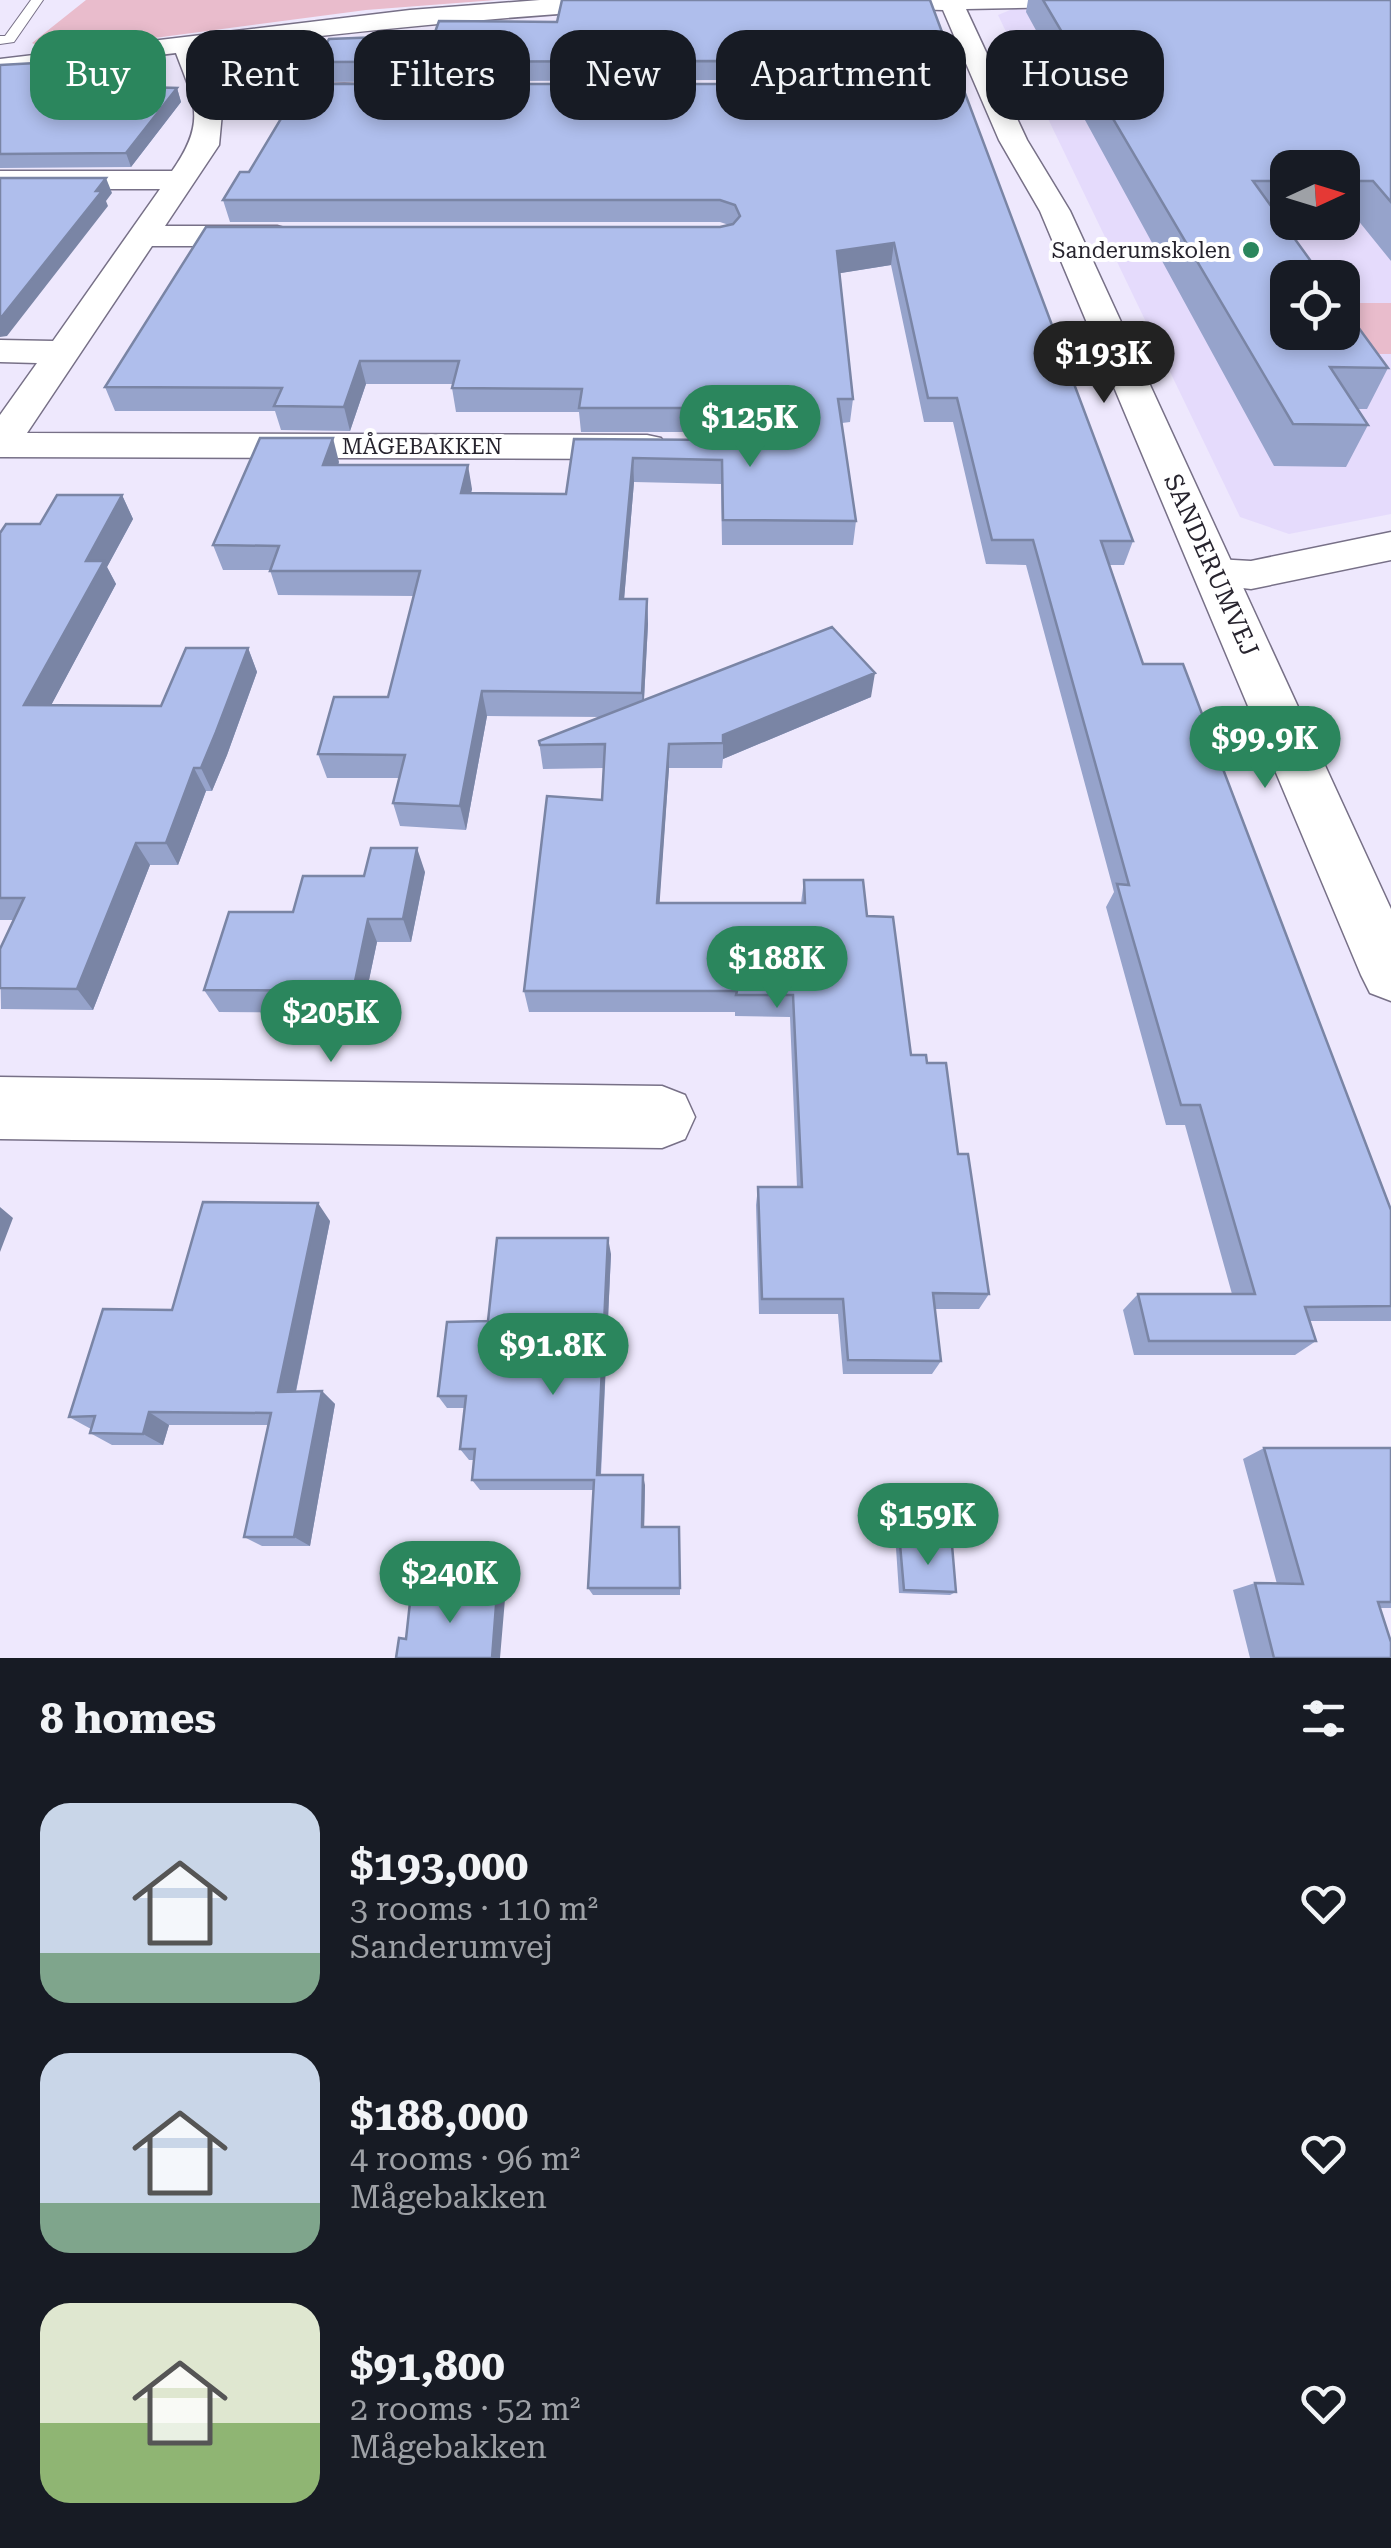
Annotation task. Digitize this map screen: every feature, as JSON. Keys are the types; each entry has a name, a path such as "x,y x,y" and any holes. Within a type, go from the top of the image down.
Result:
{"street":[{"path":"0,67 410,17 694,0"},
{"path":"844,0 1072,0"},
{"name":"SANDERUMVEJ","path":"965,2 1013,140 1056,210 1391,975"},
{"name":"MÅGEBAKKEN","path":"0,444 184,180 204,145 207,120"},
{"path":"0,180 184,180"},
{"path":"146,236 306,236"},
{"path":"0,352 62,352"},
{"name":"MÅGEBAKKEN","path":"0,444 692,448"},
{"path":"1216,573 1251,575 1391,546"},
{"path":"0,1108 662,1117"}],"lane":[{"path":"0,40 9,39 37,0"}],"shaded area":[{"path":"86,0 496,0 366,10 215,30 186,30 186,34 166,36 166,30 48,30"},
{"name":"Sanderumskolen","path":"1022,5 1391,5 1391,514 1289,534 1240,517 1049,120 1164,120 1164,30 1005,30 998,15"},
{"path":"1360,303 1391,303 1391,354 1358,354"}],"building":[{"path":"562,0 930,0 941,30 716,30 716,61 696,61 696,30 550,30 550,61 530,61 530,30 436,30 439,21 557,22"},
{"path":"1043,0 1391,0 1391,202 1373,181 1360,181 1360,150 1270,150 1270,181 1253,181 1270,205 1270,240 1296,240 1310,260 1270,260 1270,350 1360,350 1360,330 1388,368 1330,367 1368,425 1293,424 1114,120 1164,120 1164,30 1061,30"},
{"path":"354,38 354,62 334,62 334,39"},
{"path":"30,63 30,120 152,120 126,153 0,154 0,65"},
{"path":"334,84 354,84 354,120 530,120 530,84 550,84 550,120 696,120 696,84 716,84 716,120 966,120 966,96 1133,541 1101,541 1143,664 1183,664 1391,1210 1391,1306 1305,1307 1316,1341 1149,1341 1138,1294 1255,1294 1200,1105 1181,1105 1117,884 1129,885 1033,540 992,540 957,398 928,398 894,243 837,251 853,399 838,399 856,521 723,520 722,460 633,458 620,599 647,599 642,693 482,691 460,806 393,803 405,755 318,754 334,697 388,697 420,571 270,571 279,546 213,545 260,438 333,438 323,465 468,465 461,493 566,494 574,439 724,440 740,437 748,426 742,413 725,408 579,408 582,389 452,388 459,361 360,361 344,407 274,406 282,388 105,387 206,227 720,227 733,224 740,216 735,205 720,200 223,200 240,172 249,172 280,120 334,120"},
{"path":"166,88 177,88 166,102"},
{"path":"0,178 106,178 96,191 102,191 0,319"},
{"path":"57,495 122,495 86,561 104,561 24,705 161,706 186,648 248,648 201,768 194,768 166,843 136,843 77,989 0,988 0,949 24,898 0,898 0,533 6,524 40,524"},
{"path":"832,627 875,673 723,735 723,743 669,744 657,903 805,903 804,880 863,880 867,916 893,917 911,1055 926,1055 927,1063 946,1063 958,1154 968,1154 989,1294 933,1293 941,1361 848,1360 843,1299 762,1299 758,1187 802,1187 793,995 736,995 737,991 524,991 547,796 602,800 605,744 540,745 539,741"},
{"path":"371,848 417,848 403,919 368,919 353,991 204,990 229,912 293,912 303,876 364,876"},
{"path":"203,1202 318,1203 278,1392 322,1391 294,1537 244,1537 271,1413 149,1412 143,1434 90,1433 95,1416 69,1417 103,1309 172,1310"},
{"path":"497,1238 608,1238 597,1475 643,1475 642,1527 679,1527 680,1588 588,1588 594,1480 472,1480 475,1449 460,1449 466,1396 438,1396 447,1322 488,1321"},
{"path":"1264,1448 1391,1448 1391,1602 1378,1602 1391,1642 1391,1658 1274,1658 1255,1583 1303,1584"},
{"path":"900,1544 952,1545 956,1592 904,1590"},
{"path":"497,1592 492,1658 396,1658 399,1638 406,1639 411,1593"}],"place":[{"name":"Sanderumskolen","path":"1251,250"}]}
